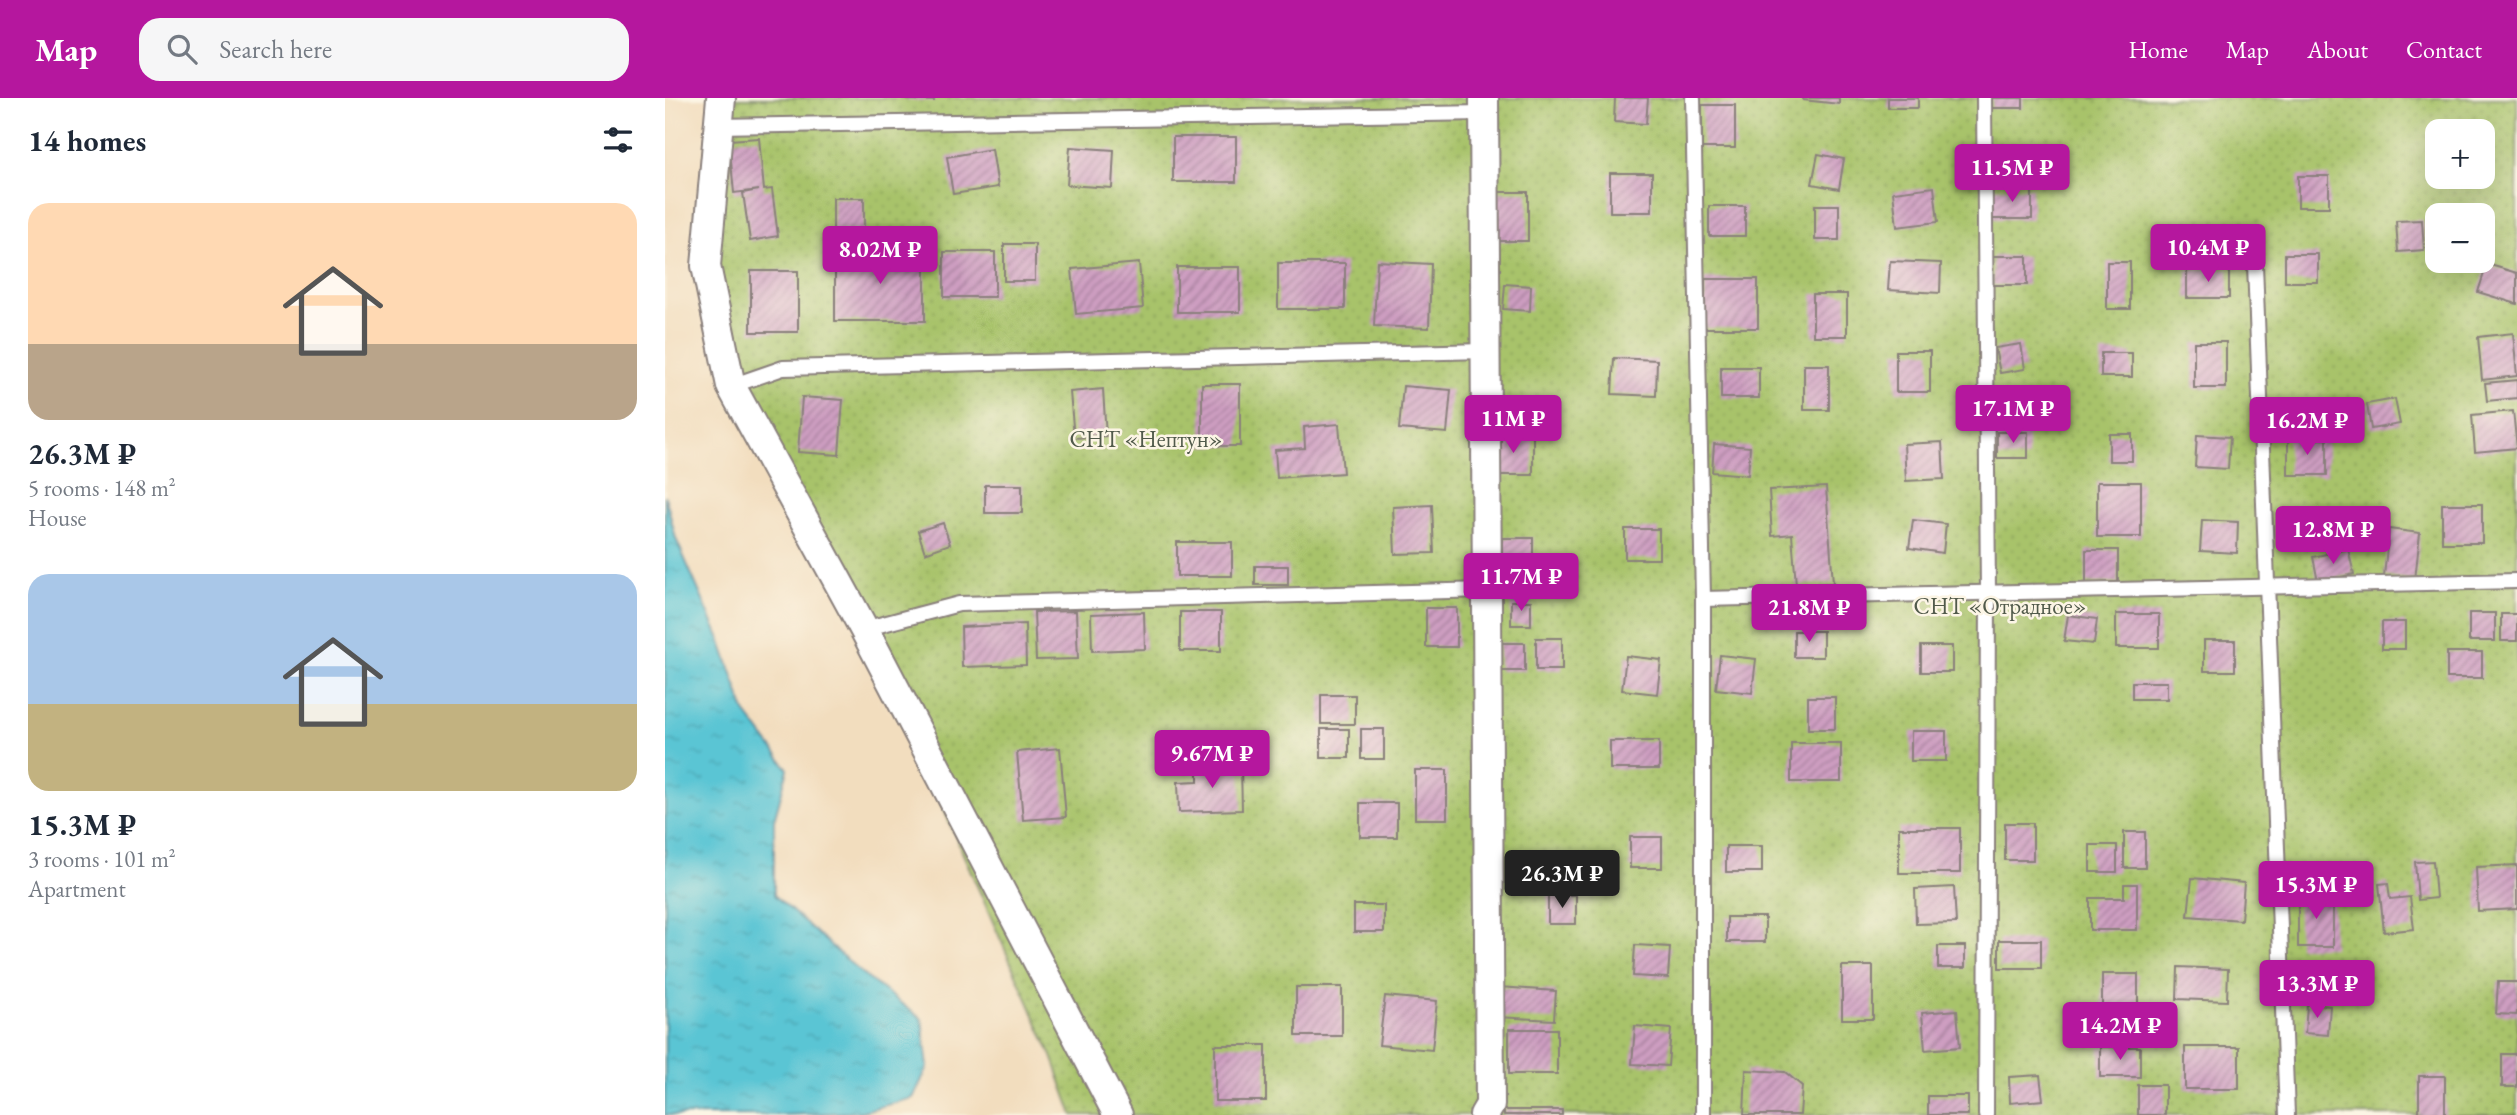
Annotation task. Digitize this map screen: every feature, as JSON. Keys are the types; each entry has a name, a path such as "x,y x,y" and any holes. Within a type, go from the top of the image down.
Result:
{"street":[{"path":"721,98 706,266 731,386 864,629 1118,1115"},
{"path":"1484,106 1490,1105 1484,1115"}],"lane":[{"path":"1693,98 1703,599 1703,1115"},
{"path":"1984,98 1989,593 1986,1115"},
{"path":"718,126 1484,106"},
{"path":"2255,264 2287,1115"},
{"path":"731,386 783,368 1485,351"},
{"path":"1703,599 2517,581"},
{"path":"864,629 959,604 1486,590"}],"green space":[{"name":"СНТ «Отрадное»","path":"721,98 2517,98 2517,1115 1073,1115 1052,1056 864,629 731,386 706,266"}],"water":[{"path":"665,495 676,539 720,639 745,712 788,769 774,820 774,895 866,977 922,1019 928,1067 913,1098 860,1112 665,1115"}],"building":[{"path":"934,98 934,101 908,100"},
{"path":"1615,98 1648,98 1646,124 1614,122"},
{"path":"1839,98 1839,104 1803,100"},
{"path":"1888,98 1918,98 1918,108 1888,108"},
{"path":"1992,98 2023,98 2023,108 1992,108"},
{"path":"1702,105 1735,105 1735,148 1702,148"},
{"path":"1173,137 1236,137 1236,182 1173,182"},
{"path":"759,138 764,190 772,189 778,236 750,241 743,193 759,190 734,193 729,140"},
{"path":"1070,147 1114,150 1112,188 1067,185"},
{"path":"992,149 998,187 953,194 947,157"},
{"path":"1818,154 1844,159 1839,189 1812,184"},
{"path":"1610,173 1652,173 1652,212 1610,212"},
{"path":"2298,176 2329,176 2329,207 2298,207"},
{"path":"1934,187 1938,222 1897,227 1893,192"},
{"path":"1992,188 2032,188 2032,219 1992,219"},
{"path":"1492,192 1528,192 1528,241 1492,241"},
{"path":"833,198 864,198 864,230 833,230"},
{"path":"1815,205 1839,205 1839,240 1815,240"},
{"path":"1709,206 1745,206 1745,236 1709,236"},
{"path":"2422,220 2424,250 2398,252 2396,221"},
{"path":"1004,244 1035,244 1035,281 1004,281"},
{"path":"835,252 925,252 925,321 835,321"},
{"path":"944,252 995,252 995,297 944,297"},
{"path":"2285,254 2318,254 2318,282 2285,282"},
{"path":"1993,256 2027,256 2027,285 1993,285"},
{"path":"1377,261 1431,264 1429,328 1374,326"},
{"path":"1890,261 1941,263 1940,293 1888,290"},
{"path":"2107,262 2130,262 2130,309 2107,309"},
{"path":"1139,263 1143,308 1076,314 1072,269"},
{"path":"1278,263 1345,263 1345,309 1278,309"},
{"path":"2495,266 2517,273 2517,304 2478,292 2484,273 2495,273"},
{"path":"1177,267 1240,267 1240,312 1177,312"},
{"path":"2187,270 2229,270 2229,298 2187,298"},
{"path":"751,271 798,271 798,332 751,332"},
{"path":"1705,279 1758,279 1758,328 1705,328"},
{"path":"1505,284 1531,286 1530,311 1503,309"},
{"path":"1813,294 1847,294 1847,336 1813,336"},
{"path":"2513,333 2517,376 2482,380 2478,337"},
{"path":"2194,342 2226,342 2226,388 2194,388"},
{"path":"2021,344 2025,369 2000,373 1995,348"},
{"path":"1896,351 1930,351 1930,392 1896,392"},
{"path":"2101,353 2132,353 2132,377 2101,377"},
{"path":"1614,358 1657,360 1656,396 1612,394"},
{"path":"1804,365 1829,365 1829,410 1804,410"},
{"path":"1721,367 1759,367 1759,398 1721,398"},
{"path":"2517,380 2517,398 2487,401 2485,383"},
{"path":"1202,384 1240,384 1240,446 1202,446"},
{"path":"1403,386 1451,390 1447,433 1399,429"},
{"path":"1103,389 1106,436 1074,438 1070,392"},
{"path":"802,397 843,400 839,455 798,452"},
{"path":"2395,399 2400,424 2371,429 2367,404"},
{"path":"2513,411 2517,448 2475,452 2472,415"},
{"path":"1339,424 1343,473 1277,478 1275,450 1305,448 1304,427"},
{"path":"1997,432 2028,432 2028,458 1997,458"},
{"path":"2109,434 2132,434 2132,461 2109,461"},
{"path":"1493,435 1533,435 1533,475 1493,475"},
{"path":"2197,435 2230,437 2228,469 2195,467"},
{"path":"2288,439 2327,439 2327,475 2288,475"},
{"path":"1942,442 1944,479 1906,481 1904,444"},
{"path":"1714,444 1750,447 1748,475 1712,472"},
{"path":"2097,482 2141,482 2141,537 2097,537"},
{"path":"985,485 1022,485 1022,513 985,513"},
{"path":"1826,487 1833,583 1796,585 1792,534 1772,536 1769,490"},
{"path":"2442,504 2482,504 2482,543 2442,543"},
{"path":"1432,505 1434,553 1395,554 1393,507"},
{"path":"1913,520 1946,524 1943,553 1909,548"},
{"path":"2202,520 2238,522 2237,553 2200,551"},
{"path":"943,523 950,544 925,553 918,531"},
{"path":"1625,529 1659,529 1659,559 1625,559"},
{"path":"2389,529 2420,533 2415,580 2384,576"},
{"path":"1502,538 1533,538 1533,583 1502,583"},
{"path":"1177,542 1232,542 1232,576 1177,576"},
{"path":"2348,549 2354,574 2318,582 2313,557"},
{"path":"2086,550 2118,550 2118,583 2086,583"},
{"path":"1255,566 1288,566 1288,585 1255,585"},
{"path":"1511,601 1531,601 1531,625 1511,625"},
{"path":"1426,608 1457,608 1457,647 1426,647"},
{"path":"1076,611 1078,659 1036,660 1034,612"},
{"path":"1144,612 1145,649 1092,651 1091,614"},
{"path":"1180,612 1221,612 1221,651 1180,651"},
{"path":"2469,613 2495,613 2495,641 2469,641"},
{"path":"2116,614 2159,614 2159,648 2116,648"},
{"path":"2501,614 2517,614 2517,641 2501,641"},
{"path":"2068,615 2097,619 2094,644 2064,641"},
{"path":"2382,622 2405,622 2405,649 2382,649"},
{"path":"1025,624 1026,665 962,667 961,627"},
{"path":"1794,631 1823,631 1823,657 1794,657"},
{"path":"1536,638 1562,638 1562,670 1536,670"},
{"path":"2204,640 2235,640 2235,671 2204,671"},
{"path":"1499,643 1525,643 1525,671 1499,671"},
{"path":"1921,646 1952,646 1952,672 1921,672"},
{"path":"2447,652 2482,652 2482,678 2447,678"},
{"path":"1720,655 1756,659 1752,693 1716,689"},
{"path":"1626,656 1661,660 1657,694 1622,690"},
{"path":"2132,682 2167,682 2167,699 2132,699"},
{"path":"1321,695 1355,695 1355,724 1321,724"},
{"path":"1808,697 1835,697 1835,729 1808,729"},
{"path":"1321,729 1349,729 1349,758 1321,758"},
{"path":"1361,729 1384,729 1384,759 1361,759"},
{"path":"1911,731 1946,731 1946,761 1911,761"},
{"path":"1610,741 1659,741 1659,769 1610,769"},
{"path":"1791,743 1841,743 1841,782 1791,782"},
{"path":"1060,748 1066,817 1023,820 1017,752"},
{"path":"1241,765 1242,810 1179,812 1178,782 1198,781 1198,766"},
{"path":"1415,770 1447,770 1447,819 1415,819"},
{"path":"1360,803 1397,803 1397,837 1360,837"},
{"path":"2005,823 2033,823 2033,860 2005,860"},
{"path":"1899,828 1960,828 1960,873 1899,873"},
{"path":"2124,832 2145,832 2145,868 2124,868"},
{"path":"1630,837 1662,837 1662,868 1630,868"},
{"path":"2090,845 2117,845 2117,872 2090,872"},
{"path":"1726,846 1762,846 1762,872 1726,872"},
{"path":"2433,861 2436,898 2418,900 2415,862"},
{"path":"2517,865 2517,909 2478,911 2476,867"},
{"path":"2192,878 2244,883 2241,920 2188,916"},
{"path":"2388,883 2390,899 2410,897 2414,929 2384,932 2379,884"},
{"path":"2124,884 2137,884 2137,930 2090,930 2090,898 2124,898"},
{"path":"1954,887 1956,923 1916,924 1915,889"},
{"path":"1548,895 1576,895 1576,924 1548,924"},
{"path":"2298,895 2333,895 2333,947 2298,947"},
{"path":"1354,905 1384,905 1384,932 1354,932"},
{"path":"1727,917 1765,917 1765,942 1727,942"},
{"path":"1999,940 2041,940 2041,968 1999,968"},
{"path":"1635,945 1670,947 1668,978 1633,976"},
{"path":"1938,946 1965,946 1965,968 1938,968"},
{"path":"1842,966 1873,966 1873,1019 1842,1019"},
{"path":"2178,967 2228,969 2227,1001 2177,999"},
{"path":"2102,974 2138,974 2138,1036 2102,1036"},
{"path":"2498,982 2517,982 2517,1015 2496,1014"},
{"path":"1296,987 1342,987 1342,1036 1296,1036"},
{"path":"1499,987 1556,991 1554,1020 1497,1017"},
{"path":"1385,996 1437,1001 1432,1050 1379,1045"},
{"path":"2307,1004 2330,1006 2328,1035 2305,1033"},
{"path":"1957,1010 1960,1047 1925,1050 1922,1013"},
{"path":"1635,1026 1671,1029 1668,1066 1632,1064"},
{"path":"1509,1029 1557,1029 1557,1074 1509,1074"},
{"path":"1215,1045 1266,1045 1266,1101 1215,1101"},
{"path":"2100,1047 2140,1047 2140,1077 2100,1077"},
{"path":"2185,1047 2239,1047 2239,1089 2185,1089"},
{"path":"2502,1054 2517,1054 2517,1087 2502,1087"},
{"path":"1746,1070 1785,1072 1802,1086 1800,1115 1744,1115"},
{"path":"2040,1075 2043,1100 2010,1103 2009,1077"},
{"path":"2419,1076 2445,1076 2445,1115 2419,1115"},
{"path":"2138,1085 2165,1085 2165,1115 2138,1115"},
{"path":"1928,1096 1968,1096 1968,1115 1928,1115"},
{"path":"1504,1110 1562,1110 1562,1115 1504,1115"}],"park label":[{"name":"СНТ «Нептун»","path":"1146,439"}]}
